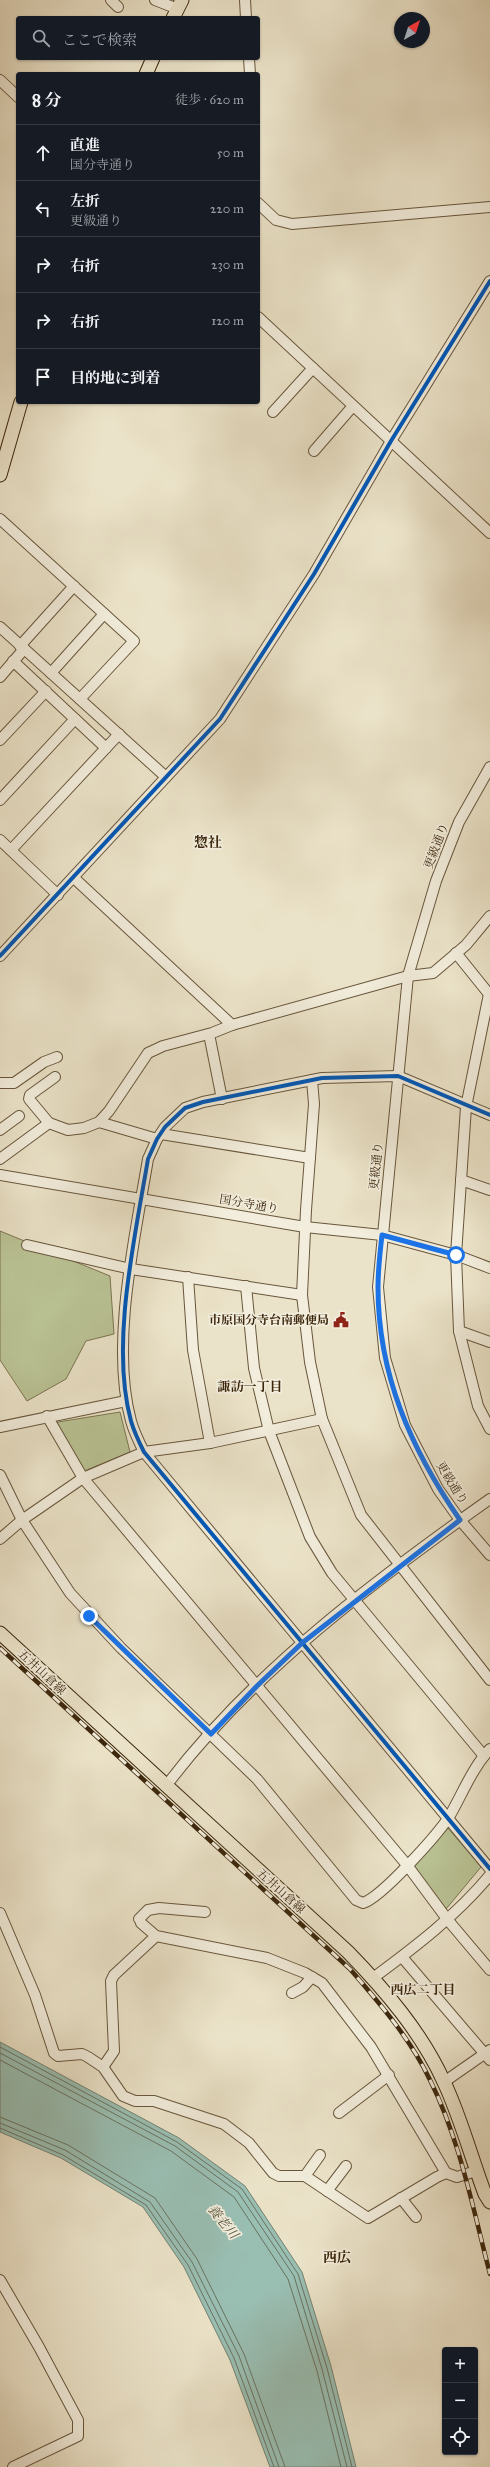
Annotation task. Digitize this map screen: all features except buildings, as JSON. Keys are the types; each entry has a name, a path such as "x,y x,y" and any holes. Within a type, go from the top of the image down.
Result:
{"main road":[{"path":"147,72 152,60"},
{"path":"0,475 20,404"},
{"name":"五井山倉線","path":"0,1633 348,1952 373,1978 408,2021 444,2082 476,2171 490,2202"}],"street":[{"path":"156,0 178,9"},
{"path":"245,0 246,16"},
{"path":"249,60 250,72"},
{"path":"0,80 16,95"},
{"path":"260,205 276,220 292,224 490,207"},
{"path":"0,956 220,719 314,574 391,441 490,281"},
{"path":"260,319 490,533"},
{"path":"273,412 313,368"},
{"path":"314,451 353,406"},
{"path":"0,520 134,641 80,699"},
{"path":"0,676 14,661 22,647 74,586"},
{"path":"51,673 104,614"},
{"path":"0,627 166,776"},
{"path":"14,661 106,748"},
{"path":"0,740 46,692"},
{"path":"0,800 75,719"},
{"path":"11,850 119,734"},
{"name":"更級通り","path":"490,767 459,822 436,881 408,976 378,1287 385,1358 405,1425 438,1489 460,1520 490,1555"},
{"path":"0,840 58,895"},
{"path":"74,878 232,1025"},
{"path":"55,1077 30,1095 29,1099 49,1123 68,1130 84,1128 99,1122 109,1111 148,1053 163,1046 209,1034 232,1025 408,976 433,973 466,945 490,916"},
{"path":"456,953 489,994 466,1107 456,1255 459,1331 478,1406 490,1429"},
{"path":"209,1034 222,1099"},
{"path":"0,1083 14,1083 44,1062 57,1057"},
{"path":"490,1115 466,1107 398,1076 312,1080 185,1108 159,1136 148,1159 125,1311 123,1349 126,1401 131,1423 144,1452 490,1870"},
{"path":"312,1080 314,1104 305,1227 302,1295 310,1362 322,1419 361,1515 490,1680"},
{"path":"0,1130 19,1116"},
{"path":"99,1122 159,1136 310,1158"},
{"path":"0,1159 49,1123"},
{"name":"国分寺通り","path":"0,1175 305,1227 382,1235 456,1255 490,1268"},
{"path":"462,1180 490,1190"},
{"path":"27,1245 131,1269 302,1295"},
{"path":"188,1277 193,1350 210,1443"},
{"path":"0,1475 22,1520 70,1593 89,1616 257,1779 356,1900 363,1903 377,1896 407,1865 448,1818 487,1752 355,1601 332,1573 310,1537 269,1431 254,1368 246,1286"},
{"path":"459,1331 490,1342"},
{"path":"0,1427 126,1401"},
{"path":"48,1416 83,1478 407,1865 447,1919 490,1970"},
{"path":"0,1539 22,1520 83,1478 144,1452 210,1443 322,1419"},
{"path":"166,1786 211,1734 257,1686 302,1643 401,1565 490,1499"},
{"path":"373,1978 402,1957 471,1898 490,1875"},
{"path":"205,1912 159,1908 148,1910 140,1921 156,1936 267,1958 312,1977 322,1983 337,2000 389,2075 446,2173 457,2177 476,2171"},
{"path":"0,1913 36,1995 54,2052 58,2056 82,2054 102,2067 123,2096 135,2101 154,2101 224,2124 249,2143 273,2173 279,2176 305,2176 368,2218 446,2173"},
{"path":"102,2067 114,2051 111,1981 114,1974 156,1936"},
{"path":"402,1957 488,2054 444,2082"},
{"path":"292,1993 303,1987 312,1977"},
{"path":"339,2113 389,2075"},
{"path":"305,2176 320,2155"},
{"path":"328,2191 346,2166"},
{"path":"401,2198 416,2217"},
{"path":"0,2280 36,2340 78,2420 78,2436 13,2467"}],"green space":[{"path":"0,1231 110,1276 114,1334 86,1341 66,1379 27,1401 0,1360"},
{"path":"120,1412 130,1452 82,1472 52,1423"},
{"path":"448,1828 481,1867 446,1909 412,1869"}],"water":[{"name":"養老川","path":"0,2042 179,2138 245,2186 302,2272 331,2366 356,2467 270,2467 230,2360 184,2267 143,2207 61,2158 0,2132"}],"railway":[{"path":"0,1648 350,1969 394,2022 422,2065 450,2126 465,2175 490,2274"}],"cycle path":[{"path":"0,956 220,719 314,574 391,441 490,281"},
{"path":"490,1115 398,1076 322,1078 203,1102 185,1108 165,1127 157,1139 148,1159 131,1256 124,1325 123,1359 125,1391 131,1421 144,1452 490,1869"}],"place":[{"name":"市原国分寺台南郵便局","path":"341,1320"}],"district":[{"name":"惣社","path":"208,842"},
{"name":"諏訪一丁目","path":"250,1387"},
{"name":"西広二丁目","path":"423,1990"},
{"name":"西広","path":"337,2257"}],"route":[{"path":"89,1616 211,1734 257,1686 302,1643 460,1520 438,1489 405,1425 385,1358 378,1287 382,1235 420,1244 456,1255"}]}
